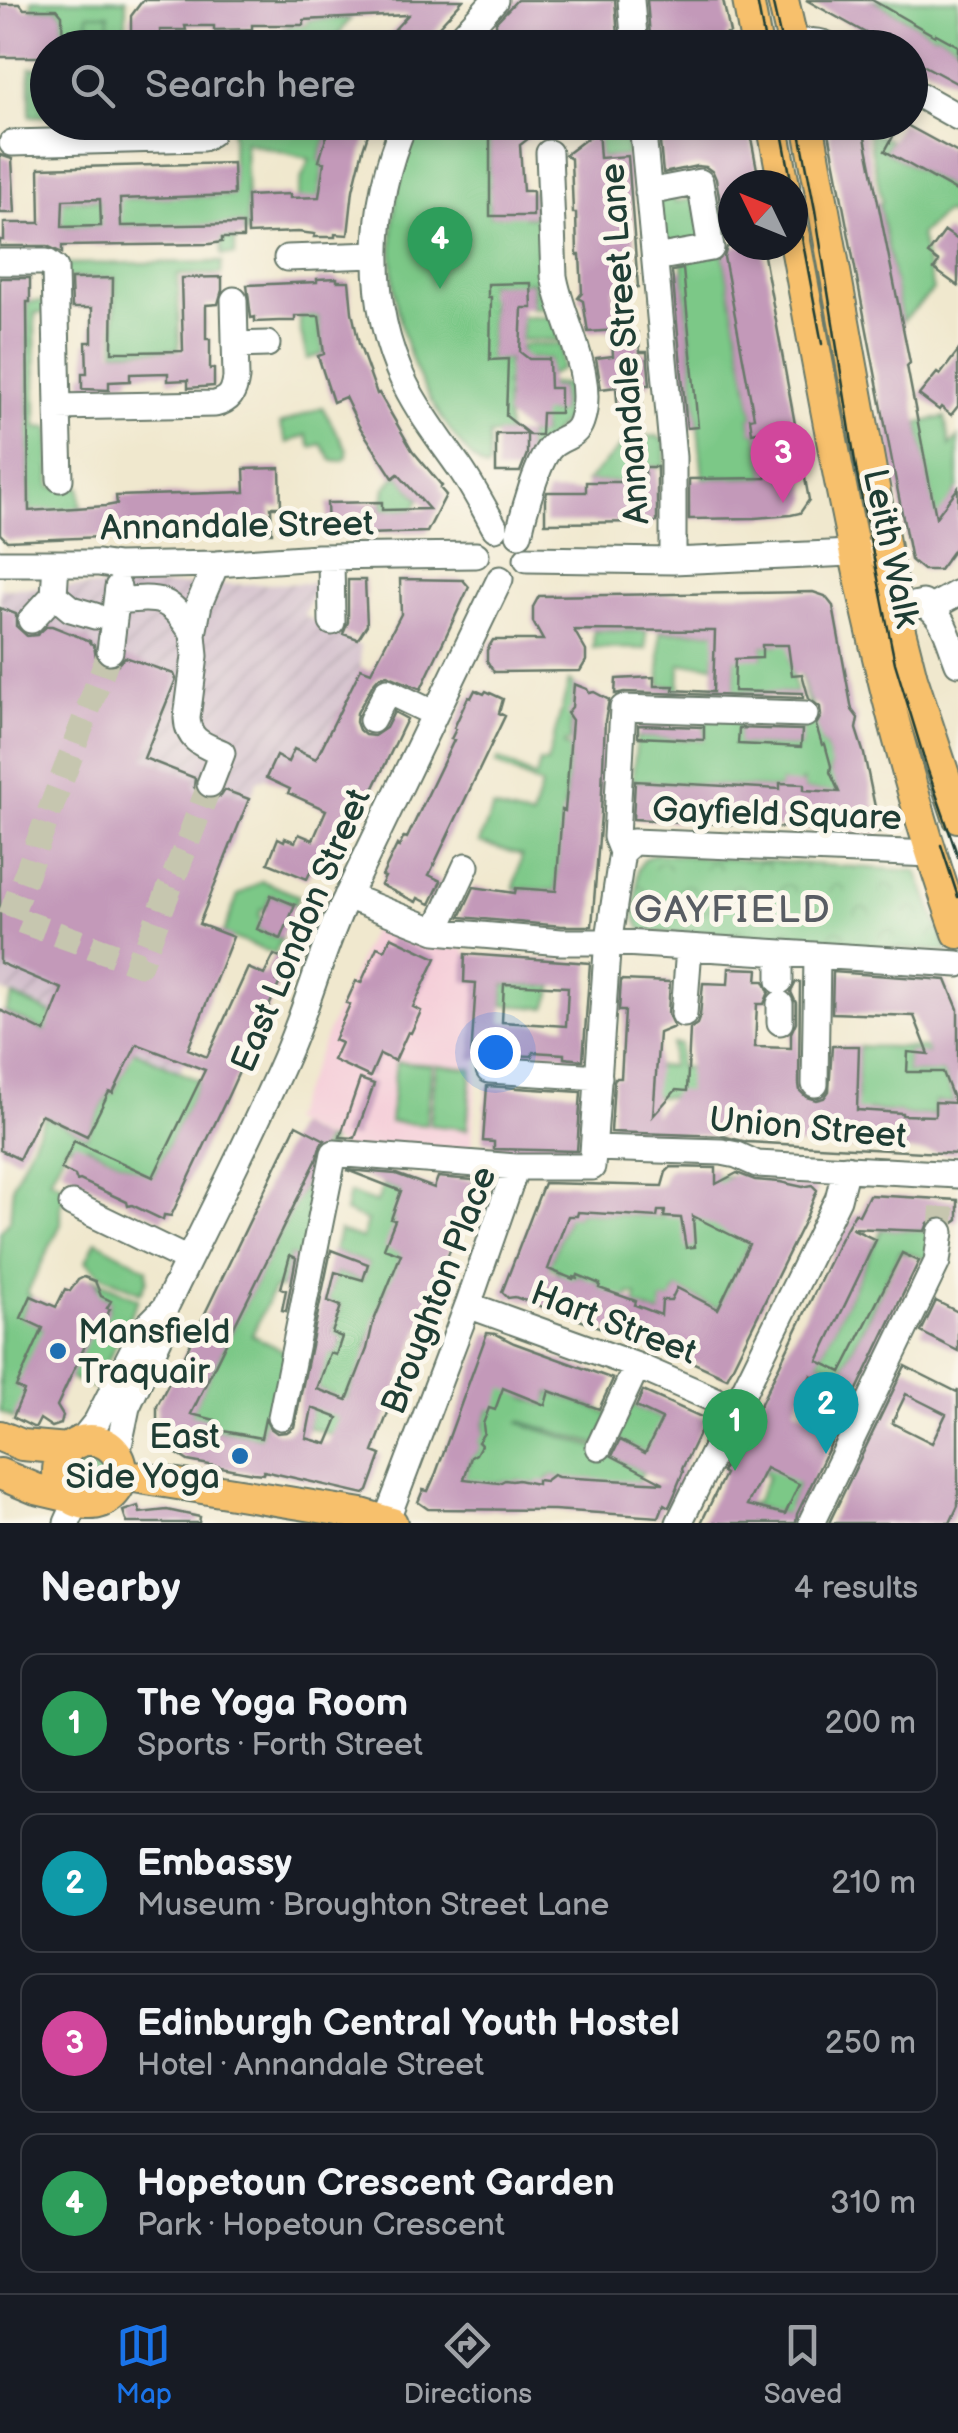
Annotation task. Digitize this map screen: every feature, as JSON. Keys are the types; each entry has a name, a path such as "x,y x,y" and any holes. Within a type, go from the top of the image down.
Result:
{"main road":[{"path":"748,0 754,30"},
{"path":"783,0 800,30"},
{"path":"775,140 781,170"},
{"name":"Leith Walk","path":"811,140 895,608 912,678 958,817"},
{"name":"Leith Walk","path":"798,260 853,552 888,699 958,933"},
{"path":"0,1436 22,1445 102,1442 120,1465 389,1522"},
{"path":"71,1507 58,1470 63,1455 75,1445"},
{"path":"0,1474 71,1507 103,1501 118,1488 120,1465"}],"street":[{"path":"468,30 495,0"},
{"path":"631,0 634,30"},
{"path":"928,100 958,117"},
{"path":"12,142 108,140"},
{"path":"399,140 383,184 376,255 388,336 406,386 424,418 507,531 526,544 527,559 517,574 500,579 482,570 476,555 481,538 507,531 525,510 542,458 552,445 574,433 584,409 577,353 556,291 560,229 549,153"},
{"name":"Annandale Street Lane","path":"644,140 674,457 673,561"},
{"path":"648,192 700,182 711,248 655,258"},
{"path":"287,258 376,255"},
{"path":"0,262 47,262 56,268 60,479"},
{"path":"58,407 215,404 230,398 234,390 234,300"},
{"path":"235,345 266,344"},
{"path":"527,559 673,561 884,550"},
{"name":"Annandale Street","path":"0,563 118,566 476,555"},
{"path":"331,557 332,622"},
{"path":"31,620 54,595 56,563"},
{"path":"210,784 222,753 199,743 188,728 195,656 192,634 199,604 216,564"},
{"path":"110,651 118,601 118,566"},
{"name":"East London Street","path":"120,1465 128,1406 162,1332 165,1308 285,1058 347,896 500,579"},
{"path":"931,608 958,593"},
{"path":"54,595 71,608 95,616"},
{"path":"118,601 148,599 168,603 192,634"},
{"path":"895,608 923,603 931,608 940,616 958,663"},
{"path":"372,720 386,691 435,714"},
{"name":"Gayfield Square","path":"594,1148 608,942 622,852 616,837 623,708 805,714"},
{"name":"Gayfield Square","path":"622,852 633,842 932,854"},
{"path":"436,930 466,866"},
{"path":"347,896 436,930 560,942 958,964"},
{"path":"684,1014 689,948"},
{"path":"780,953 780,1002"},
{"path":"815,1084 817,956"},
{"path":"489,1070 599,1077"},
{"name":"Union Street","path":"594,1148 722,1152 757,1164 846,1168 949,1183"},
{"name":"Broughton Place","path":"389,1522 516,1168 592,1167 594,1148"},
{"path":"282,1417 334,1154 516,1168"},
{"path":"679,1523 838,1199 846,1168"},
{"path":"72,1204 188,1260"},
{"path":"812,1521 937,1262 941,1232"},
{"name":"Hart Street","path":"468,1305 637,1366 734,1408"},
{"name":"East London Street","path":"75,1445 97,1421 143,1330 165,1308"},
{"path":"598,1447 637,1366"}],"shaded area":[{"path":"317,583 304,615 360,646 361,668 316,759 288,762 276,757 266,778 257,781 200,924 233,937 180,1071 0,990 0,588"},
{"path":"375,922 424,944 466,949 464,982 490,984 485,1060 478,1060 471,1152 351,1151 289,1121"}],"green space":[{"path":"32,0 126,0 126,30 62,30 62,15 57,9 32,9"},
{"path":"872,0 958,0 958,46"},
{"path":"88,14 109,14 109,30 88,30"},
{"path":"351,18 342,30 283,30 289,25 307,25 308,20"},
{"path":"232,140 325,140 319,160 324,162 318,201 297,198 310,159 245,142 248,234 243,234 242,224 229,224 229,237 235,238 235,255 222,255 221,225 62,227 56,201 79,196 80,200 96,200 100,196 101,206 120,195 126,199 172,194 218,196 219,192 233,195"},
{"path":"413,140 490,140 490,216 535,217 533,191 538,188 551,308 532,308 533,282 488,284 490,359 508,359 508,434 489,435 486,469 456,438 422,383 398,310 392,235"},
{"path":"598,140 626,140 627,156 600,158"},
{"path":"869,140 890,141 885,151 958,192 958,220 945,212 920,235 933,290 902,322 879,204 882,202"},
{"path":"673,193 675,202 693,199 706,240 662,253 656,196"},
{"path":"718,249 718,260 724,260 754,417 750,418 752,432 757,432 766,477 703,479 682,257"},
{"path":"222,262 221,274 178,275 179,349 115,351 115,278 63,278 63,264"},
{"path":"50,301 50,313 35,313 36,427 50,428 50,487 80,487 81,508 29,515 27,302"},
{"path":"300,316 319,316 324,354 307,359"},
{"path":"514,317 553,317 561,340 520,340 522,324"},
{"path":"562,344 562,369 548,376 549,359 521,359 520,345"},
{"path":"548,384 568,384 569,407 563,422 527,462 527,435 542,434 539,410 561,412 560,388 548,388"},
{"path":"322,407 347,450 342,461 332,460 321,444 311,447 306,435 287,443 280,424"},
{"path":"945,417 950,446 958,437 958,488 936,523 918,423"},
{"path":"657,436 665,442 665,467 645,467 645,482 586,482 630,437"},
{"path":"398,474 419,499 414,510 382,510 385,488"},
{"path":"594,631 646,631 646,649 593,648"},
{"path":"756,631 762,658 762,645 778,645 798,633 812,708 797,657 790,659 796,693 734,692 735,656 715,655 714,665 680,664 679,703 673,703 673,686 660,686 660,632"},
{"path":"569,681 574,684 570,742 564,746 571,747 556,891 514,888 522,855 479,843 493,808 532,818 541,786 496,764 498,759 536,778 540,762 547,763"},
{"path":"705,717 740,718 739,744 800,747 802,720 819,721 838,793 804,790 803,781 801,790 781,783 780,789 632,781 637,737 703,740"},
{"path":"655,854 917,871 948,952 644,931 635,917 638,869 644,859"},
{"path":"262,881 299,896 295,905 271,895 265,909 261,909 258,929 281,939 275,954 223,934 238,895"},
{"path":"504,984 554,986 546,1008 503,1005"},
{"path":"13,996 200,1081 152,1179 87,1146 84,1151 68,1144 50,1179 69,1189 61,1204 61,1224 27,1293 31,1296 21,1317 45,1329 16,1386 28,1390 14,1419 0,1411 0,1232 10,1220 13,1184 45,1116 87,1136 128,1061 82,1049 5,1012"},
{"path":"700,1010 720,1065 717,1141 716,1096 649,1097 655,1067 671,1066 672,1044 680,1044 679,1067 692,1068"},
{"path":"859,1046 927,1048 929,1054 908,1052 907,1072 943,1072 955,1103 935,1102 935,1114 952,1115 902,1115 869,1110 868,1114 763,1096 857,1099"},
{"path":"396,1062 432,1065 426,1125 390,1122"},
{"path":"436,1065 472,1069 467,1129 430,1125"},
{"path":"326,1140 330,1142 305,1263 290,1255 281,1288 273,1290 252,1335 288,1353 274,1421 265,1419 261,1438 213,1429 214,1420 186,1423"},
{"path":"716,1176 731,1176 717,1203 749,1244 719,1309 677,1289 669,1304 662,1301 662,1315 635,1305 637,1295 629,1294 626,1302 598,1292 599,1283 583,1282 584,1277 579,1275 572,1283 555,1277 558,1270 549,1266 567,1220 564,1216 576,1216 578,1212 662,1217 665,1185 681,1218 693,1226 693,1215"},
{"path":"383,1184 429,1202 392,1219 419,1229 393,1287 386,1290 367,1346 373,1351 355,1378 335,1436 308,1427 311,1408 333,1395 317,1389 317,1348 336,1355 343,1338 332,1333 341,1306 328,1301 335,1272 362,1281 368,1264 334,1251 339,1231 362,1239 367,1221 345,1212 349,1193 377,1203"},
{"path":"882,1229 927,1231 929,1260 900,1251 841,1372 818,1361"},
{"path":"96,1241 147,1269 141,1293 99,1274 86,1261"},
{"path":"92,1278 138,1299 94,1388 69,1377 89,1334 109,1310 110,1301 98,1295"},
{"path":"505,1382 544,1405 550,1392 611,1414 599,1445 519,1423 600,1449 643,1472 636,1485 553,1475 546,1484 518,1480 468,1482 460,1476 465,1475 476,1454 480,1445 476,1442 484,1432 487,1412"},
{"path":"624,1401 665,1420 651,1456 607,1434"},
{"path":"89,1450 106,1459 108,1474 89,1491 92,1471 83,1466 80,1490 72,1479 71,1468 77,1457"},
{"path":"774,1452 799,1484 789,1506 805,1514 806,1520 754,1506 748,1511 745,1505 756,1502 768,1476 763,1473"}],"building":[{"path":"143,0 463,0 436,30 394,30 408,15 304,20 304,25 252,25 252,29 185,26 186,30 131,30 131,16"},
{"path":"517,0 615,0 618,30 496,30 496,22"},
{"path":"647,0 723,0 729,30 650,30"},
{"path":"806,0 872,0 924,30 860,30"},
{"path":"0,4 57,9 62,15 62,30 30,30 30,57 0,57"},
{"path":"928,32 958,46 958,84 928,68"},
{"path":"928,137 958,153 958,192 885,151 891,140 928,140"},
{"path":"325,140 366,140 353,190 348,235 248,234 247,196 319,197 324,162 319,161"},
{"path":"490,140 526,140 520,145 523,191 533,191 533,216 490,216"},
{"path":"585,140 599,140 600,158 628,156 638,287 614,289 617,330 588,332 583,301 578,298 582,293 580,255 573,213 571,159 565,155"},
{"path":"660,140 751,140 757,170 718,170 718,191 713,172 697,166 663,173"},
{"path":"830,140 866,140 936,517 958,488 958,544 939,570 923,570 911,560"},
{"path":"0,155 12,159 15,213 0,213"},
{"path":"233,163 234,195 120,199 121,226 243,224 243,238 222,238 222,242 210,244 62,246 62,253 47,246 0,246 4,223 40,223 39,168","holes":["100,199 101,226 62,227 63,200"]},
{"path":"945,231 958,240 958,286 934,269 939,262 928,254"},
{"path":"725,260 765,260 809,500 800,513 791,515 689,519 689,479 766,478 757,432 752,433 750,418 754,417"},
{"path":"683,269 698,427 687,428 672,271"},
{"path":"222,277 218,304 206,305 206,339 210,339 214,386 188,388 188,380 168,381 168,373 130,374 130,381 109,382 109,390 82,389 82,373 87,373 86,342 92,342 92,308 72,308 71,279 113,278 112,352 128,352 183,351 181,278"},
{"path":"0,278 30,278 29,511 106,506 117,504 116,496 245,492 244,469 280,468 281,507 271,507 272,533 7,541 0,534"},
{"path":"337,278 349,281 359,344 377,394 446,495 427,532 328,533 327,503 382,502 382,510 429,509 398,474 393,478 345,397 333,402 318,356 324,354 319,316 295,316 295,321 255,322 255,317 251,318 247,285"},
{"path":"531,283 532,308 522,308 520,352 529,359 549,359 550,388 560,388 560,413 542,413 541,435 530,435 506,416 508,359 490,360 488,284"},
{"path":"638,333 640,352 647,352 650,385 641,385 643,412 618,414 616,387 601,389 596,358 613,356 612,336"},
{"path":"958,351 958,406 951,415 919,395"},
{"path":"496,434 527,434 527,454 520,472 496,472"},
{"path":"645,467 657,467 657,522 545,523 547,492 586,492 586,482 645,482"},
{"path":"400,579 463,580 469,587 421,689 387,675 373,684 357,713 359,730 374,736 386,728 394,712 407,719 334,868 316,860 307,879 268,863 278,838 295,842 299,834 313,840 326,810 266,778 276,756 288,762 294,749 316,759 361,668 371,672 401,614"},
{"path":"348,580 365,580 367,625 358,639 343,634 348,622"},
{"path":"813,592 825,596 833,606 852,710 858,718 856,729 875,807 883,822 879,833 633,819 635,781 780,789 780,783 804,784 804,790 839,792 816,725 820,707 809,699 802,674 792,675 788,645 762,645 762,658 735,659 734,691 803,693 803,698 615,694 616,679 654,677 654,686 713,692 715,631 574,630 586,651 580,671 494,672 487,661 487,650 493,640 543,640 533,622 533,607 539,596"},
{"path":"0,608 16,614 16,626 27,636 52,626 90,641 96,658 107,667 117,665 125,657 174,674 176,679 144,758 195,778 194,787 203,799 213,800 225,790 249,799 199,924 233,937 188,1049 207,1057 248,968 264,975 274,955 287,961 171,1216 164,1215 163,1220 77,1181 61,1169 74,1141 153,1177 205,1070 137,1044 87,1136 41,1114 19,1159 0,1150 0,1010 45,1032 62,989 0,963"},
{"path":"574,684 609,700 592,926 460,917 474,887 515,893 516,888 556,891 572,720 567,713 572,707"},
{"path":"475,690 503,699 499,713 505,716 429,875 441,881 430,904 418,898 416,902 381,885 385,877 382,876 397,845 407,838 454,740 454,728 468,697"},
{"path":"638,725 704,727 704,740 638,737"},
{"path":"739,728 802,730 801,747 738,744"},
{"path":"271,895 295,905 281,939 257,929"},
{"path":"391,937 436,958 413,1007 421,1011 411,1033 408,1032 395,1061 380,1054 370,1077 333,1060 341,1043 334,1040 356,981 361,983 377,947 385,950"},
{"path":"465,954 590,963 583,1060 533,1052 532,1056 490,1054 471,1059 476,983 464,982","holes":["504,984 568,987 566,1026 502,1022"]},
{"path":"729,968 758,969 757,981 764,981 769,992 764,1004 757,1004 755,1047 791,1048 796,1003 791,992 800,982 799,1084 806,1097 824,1098 829,1091 832,1046 859,1046 857,1110 902,1115 935,1116 935,1102 955,1103 943,1072 907,1072 908,1052 929,1054 914,1016 832,1013 833,972 946,980 958,1009 958,1154 747,1142 722,1136 611,1132 614,1081 621,1078 625,1011 619,1011 621,980 670,982 668,1014 674,1027 659,1033 653,1116 676,1090 687,1091 690,1029 700,1016 703,983 728,984"},
{"path":"360,1079 374,1084 355,1138 340,1137"},
{"path":"487,1086 581,1092 577,1151 494,1149 494,1142 483,1141"},
{"path":"296,1125 325,1140 191,1414 215,1420 213,1429 261,1438 265,1419 277,1433 294,1427 331,1250 368,1264 363,1280 335,1272 328,1301 341,1306 332,1333 342,1337 336,1355 330,1353 317,1389 347,1400 401,1254 384,1248 401,1191 347,1170 396,1174 434,1188 438,1177 473,1180 475,1184 373,1452 381,1455 364,1494 264,1471 253,1473 188,1461 168,1448 157,1428 157,1406","holes":["312,1408 338,1418 327,1444 306,1438"]},
{"path":"671,1167 716,1168 716,1184 737,1173 755,1180 812,1185 817,1190 727,1378 683,1358 686,1352 660,1341 658,1348 515,1297 508,1298 502,1292 544,1183 662,1186","holes":["658,1211 665,1211 664,1217 681,1218 686,1248 695,1247 693,1216 749,1244 718,1309 677,1288 671,1300 662,1300 661,1315 578,1275 573,1279 548,1269 568,1216 577,1216 578,1212 657,1217"]},
{"path":"869,1195 958,1200 958,1220 954,1223 944,1216 936,1217 925,1231 851,1228 876,1240 818,1361 841,1372 902,1253 919,1261 796,1523 701,1523 729,1457 734,1459 842,1236 855,1213 859,1215","holes":["811,1375 833,1386 817,1419 795,1408","766,1468 799,1484 785,1514 747,1505"]},
{"path":"290,1255 296,1258 286,1311 282,1310 286,1290 281,1288"},
{"name":"Mansfield Traquair","path":"84,1277 95,1281 101,1296 111,1301 107,1308 110,1309 97,1336 90,1335 57,1406 63,1416 61,1424 52,1427 40,1419 33,1427 13,1417 24,1391 16,1387 43,1328 21,1318 31,1296 56,1307 65,1289 70,1291"},
{"path":"936,1301 958,1312 958,1351 921,1332"},
{"path":"487,1333 613,1379 599,1409 549,1391 545,1405 503,1388 495,1410 489,1408 478,1442 481,1445 471,1457 464,1479 537,1484 537,1480 545,1481 553,1475 664,1483 612,1456 620,1440 645,1453 662,1419 636,1407 643,1391 706,1419 669,1507 664,1504 659,1517 554,1510 428,1509 418,1502 436,1473"},
{"path":"905,1366 957,1392 958,1389 958,1506 950,1523 829,1523","holes":["906,1394 946,1414 932,1443 892,1423"]},
{"path":"138,1506 140,1513 167,1510 200,1517 199,1523 127,1523 123,1511"}],"tunnel":[{"path":"110,651 10,917 140,964 210,784"},
{"path":"941,1232 943,1199"}],"tram line":[{"path":"757,0 763,30"},
{"path":"772,0 779,30"},
{"path":"783,140 789,170"},
{"path":"801,140 857,474 895,663 958,857"},
{"path":"806,260 822,344"},
{"path":"941,845 958,897"}],"place":[{"name":"Hopetoun Crescent Garden","path":"440,289"},
{"name":"Edinburgh Central Youth Hostel","path":"783,503"},
{"name":"Mansfield Traquair","path":"58,1351"},
{"name":"Embassy","path":"826,1454"},
{"name":"East Side Yoga","path":"240,1456"},
{"name":"The Yoga Room","path":"735,1471"}],"district":[{"name":"GAYFIELD","path":"733,909"}]}
